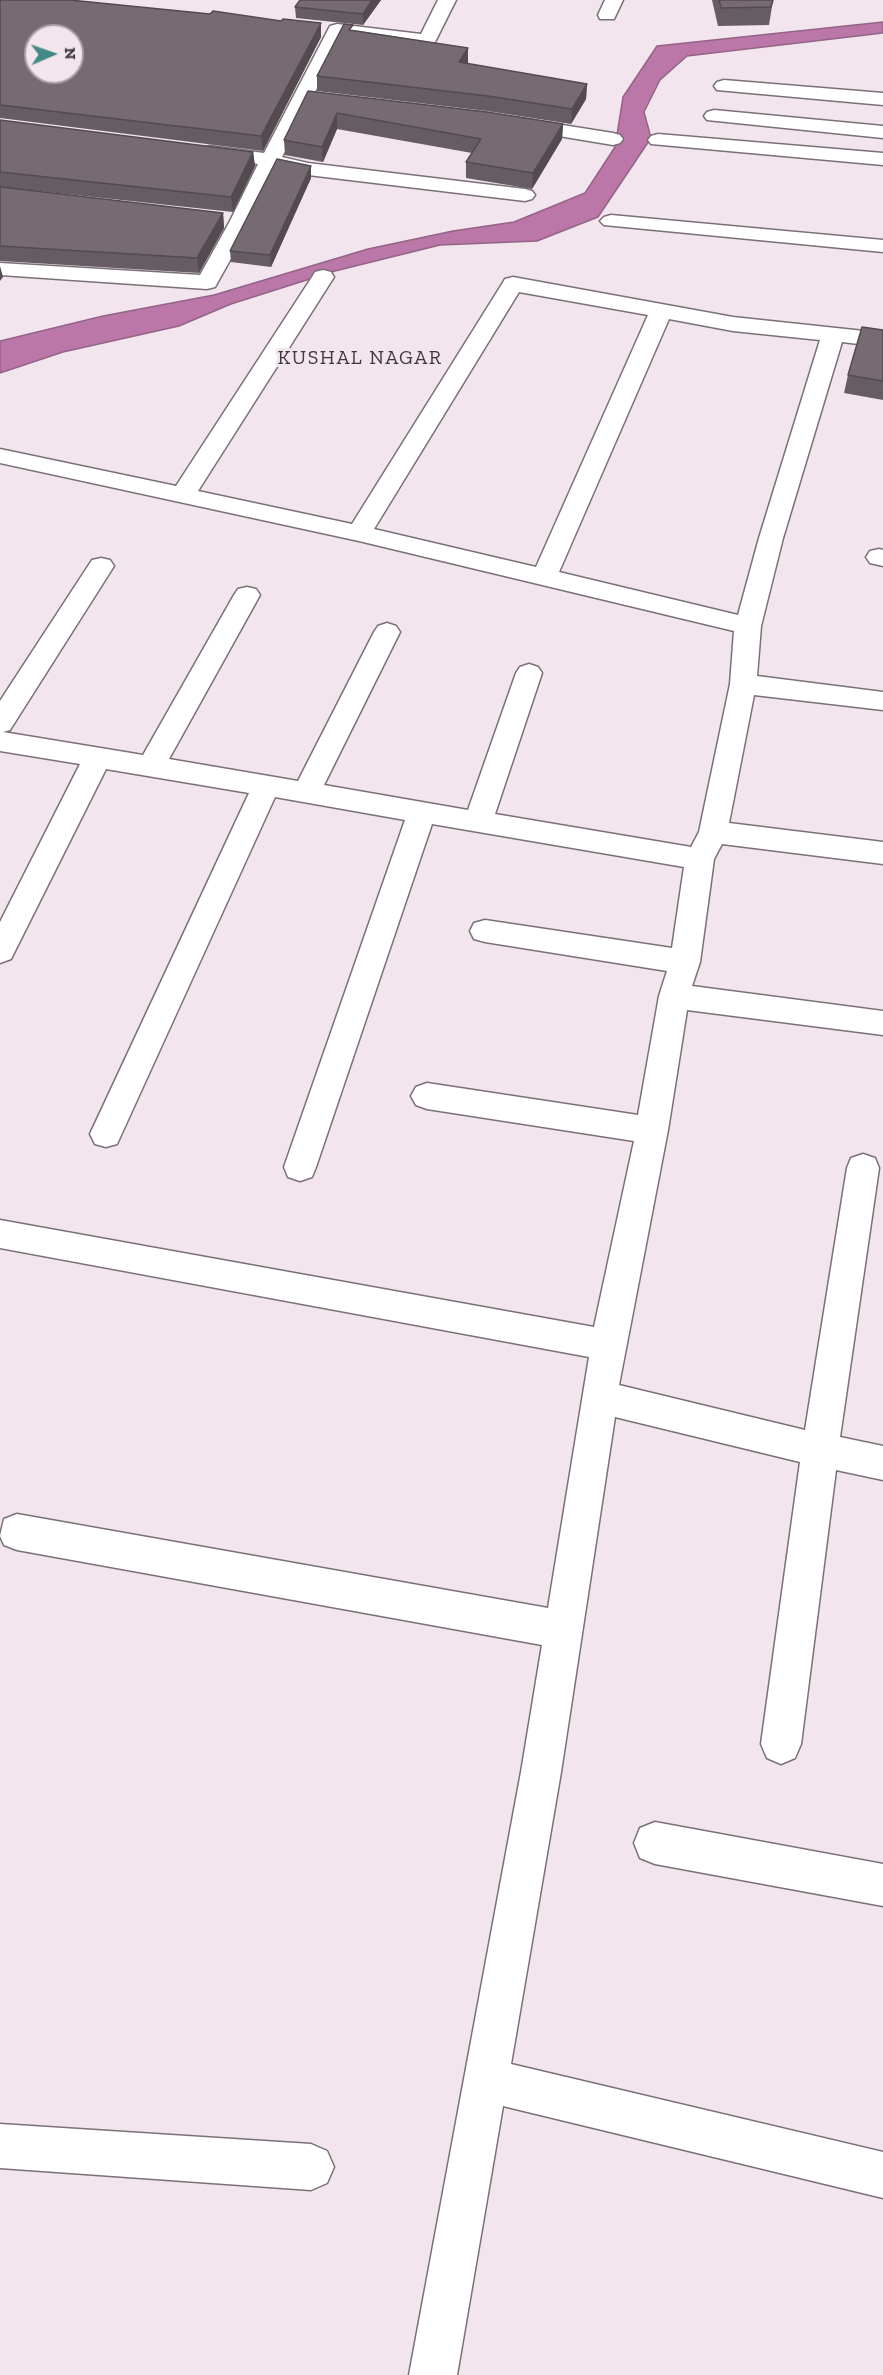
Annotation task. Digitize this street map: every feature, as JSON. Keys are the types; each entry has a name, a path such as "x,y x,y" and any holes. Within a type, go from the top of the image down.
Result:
{"street":[{"path":"314,27 427,40 447,0"},
{"path":"0,269 207,282 241,221 337,30"},
{"path":"724,86 883,99"},
{"path":"302,97 325,99"},
{"path":"714,116 883,132"},
{"path":"498,121 613,140"},
{"path":"658,140 883,159"},
{"path":"191,150 249,156 308,169 525,195"},
{"path":"218,219 241,221"},
{"path":"611,221 883,246"},
{"path":"183,495 323,277"},
{"path":"359,533 513,284 733,324 883,340"},
{"path":"544,577 661,311"},
{"path":"433,2375 541,1772 608,1345 652,1130 674,996 685,962 707,845 743,684 748,626 771,538 833,335"},
{"path":"0,456 359,533 748,626"},
{"path":"0,723 101,566"},
{"path":"151,766 247,595"},
{"path":"306,793 387,632"},
{"path":"478,822 529,673"},
{"path":"743,684 883,701"},
{"path":"0,741 478,822 707,845 883,853"},
{"path":"0,951 98,757"},
{"path":"106,1134 266,786"},
{"path":"300,1167 423,813"},
{"path":"485,931 685,962"},
{"path":"674,996 883,1023"},
{"path":"428,1096 652,1130"},
{"path":"781,1744 820,1450 863,1168"},
{"path":"0,1234 608,1345"},
{"path":"600,1397 883,1463"},
{"path":"17,1532 563,1630"},
{"path":"655,1843 883,1885"},
{"path":"486,2080 883,2175"},
{"path":"0,2146 310,2167"}],"shaded area":[{"path":"883,22 883,33 687,56 660,80 644,112 651,138 598,217 537,241 440,245 335,271 231,304 179,326 63,352 0,373 0,341 103,316 214,295 368,249 453,231 514,222 585,193 615,147 623,97 657,46"}],"building":[{"path":"0,0 70,0 210,14 213,11 281,21 283,19 321,23 261,136 0,105"},
{"path":"300,0 372,0 363,14 295,7"},
{"path":"719,0 773,0 771,7 721,8"},
{"path":"344,24 353,25 349,30 468,48 459,62 587,84 572,109 488,96 317,76"},
{"path":"308,91 487,112 563,124 533,173 466,162 481,139 337,113 322,147 284,140"},
{"path":"0,120 253,152 231,197 0,172"},
{"path":"277,159 311,166 270,255 230,251"},
{"path":"0,186 223,213 197,258 0,246"},
{"path":"862,327 883,330 883,381 848,375"}],"district":[{"name":"KUSHAL NAGAR","path":"360,358"}]}
